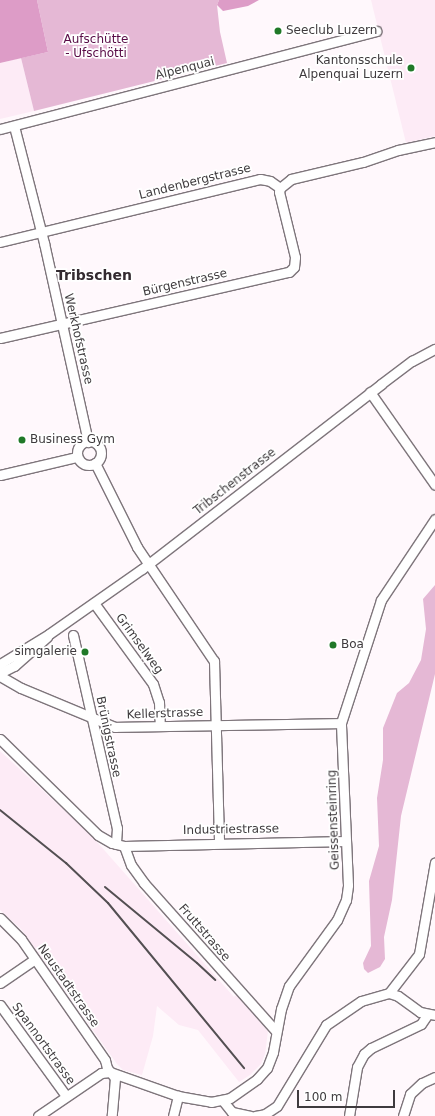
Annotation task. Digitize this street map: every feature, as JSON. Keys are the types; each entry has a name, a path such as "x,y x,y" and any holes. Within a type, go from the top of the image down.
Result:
{"street":[{"name":"Alpenquai","path":"0,128 14,126 376,30"},
{"name":"Werkhofstrasse","path":"14,126 63,323 88,442"},
{"path":"280,188 291,179 364,162 398,150 435,142"},
{"name":"Landenbergstrasse","path":"0,242 260,179 270,181 280,188"},
{"name":"Bürgenstrasse","path":"0,338 289,272 294,267 294,257 279,192 280,188"},
{"name":"Tribschenstrasse","path":"0,664 49,634 149,564 370,392 412,361 435,349"},
{"path":"370,392 435,485"},
{"path":"77,457 79,447 88,442 96,444 100,451 99,458 95,464"},
{"path":"77,457 84,464 95,464"},
{"path":"0,475 77,457"},
{"path":"95,464 130,535 214,661 219,842"},
{"name":"Geissensteinring","path":"223,1101 252,1083 267,1068 273,1052 276,1031 289,986 343,909 348,885 341,723 381,600 435,519"},
{"name":"Grimselweg","path":"94,603 153,684 159,702 160,726"},
{"name":"Tribschenstrasse","path":"0,674 40,646 49,634"},
{"name":"Brünigstrasse","path":"73,635 120,845"},
{"name":"Kellerstrasse","path":"0,674 14,684 115,727 341,723"},
{"path":"0,739 98,835 120,845"},
{"name":"Industriestrasse","path":"120,845 219,842 346,841"},
{"name":"Fruttstrasse","path":"120,845 131,865 144,883 276,1031"},
{"path":"389,994 418,954 435,862"},
{"name":"Neustadtstrasse","path":"0,918 21,939 103,1057 110,1072 115,1078 116,1086 112,1116"},
{"path":"0,983 35,959"},
{"path":"256,1116 272,1110 282,1101 308,1051 326,1025 361,1000 389,994 398,996 431,1015 421,1024 371,1048 364,1054 357,1067 349,1116"},
{"name":"Spannortstrasse","path":"0,1005 66,1096"},
{"path":"38,1116 95,1076 110,1072 178,1096 211,1102 223,1101 228,1109 241,1115 251,1116"},
{"path":"403,1116 410,1094 422,1083 435,1077"},
{"path":"173,1116 178,1096"}],"shaded area":[{"path":"0,0 37,0 48,52 0,63"},
{"path":"219,0 259,0 248,6 223,11 217,5"},
{"name":"Kantonsschule Alpenquai Luzern","path":"371,0 435,0 435,136 406,143"},
{"path":"21,58 34,111 0,119 0,63"},
{"path":"0,751 90,834 234,997 236,995 268,1031 265,1054 261,1064 250,1075 239,1082 198,1030 179,1025 157,1006 153,1036 142,1075 123,1070 117,1064 21,929 0,910"}],"green space":[{"name":"Aufschütte - Ufschötti","path":"37,0 219,0 217,5 220,32 227,63 34,111 21,58 48,52"},
{"path":"435,585 435,674 401,816 392,900 384,937 385,959 380,967 368,973 364,969 363,963 371,946 369,881 379,846 377,798 383,760 383,728 397,693 409,683 421,660 426,629 423,599"}],"railway":[{"path":"0,810 66,863 108,903 244,1068"},
{"path":"105,887 197,963 215,980"}],"place":[{"name":"Seeclub Luzern","path":"278,31"},
{"name":"Kantonsschule Alpenquai Luzern","path":"411,68"},
{"name":"Business Gym","path":"22,440"},
{"name":"Boa","path":"333,645"},
{"name":"simgalerie","path":"85,652"}],"district":[{"name":"Tribschen","path":"94,275"}]}
